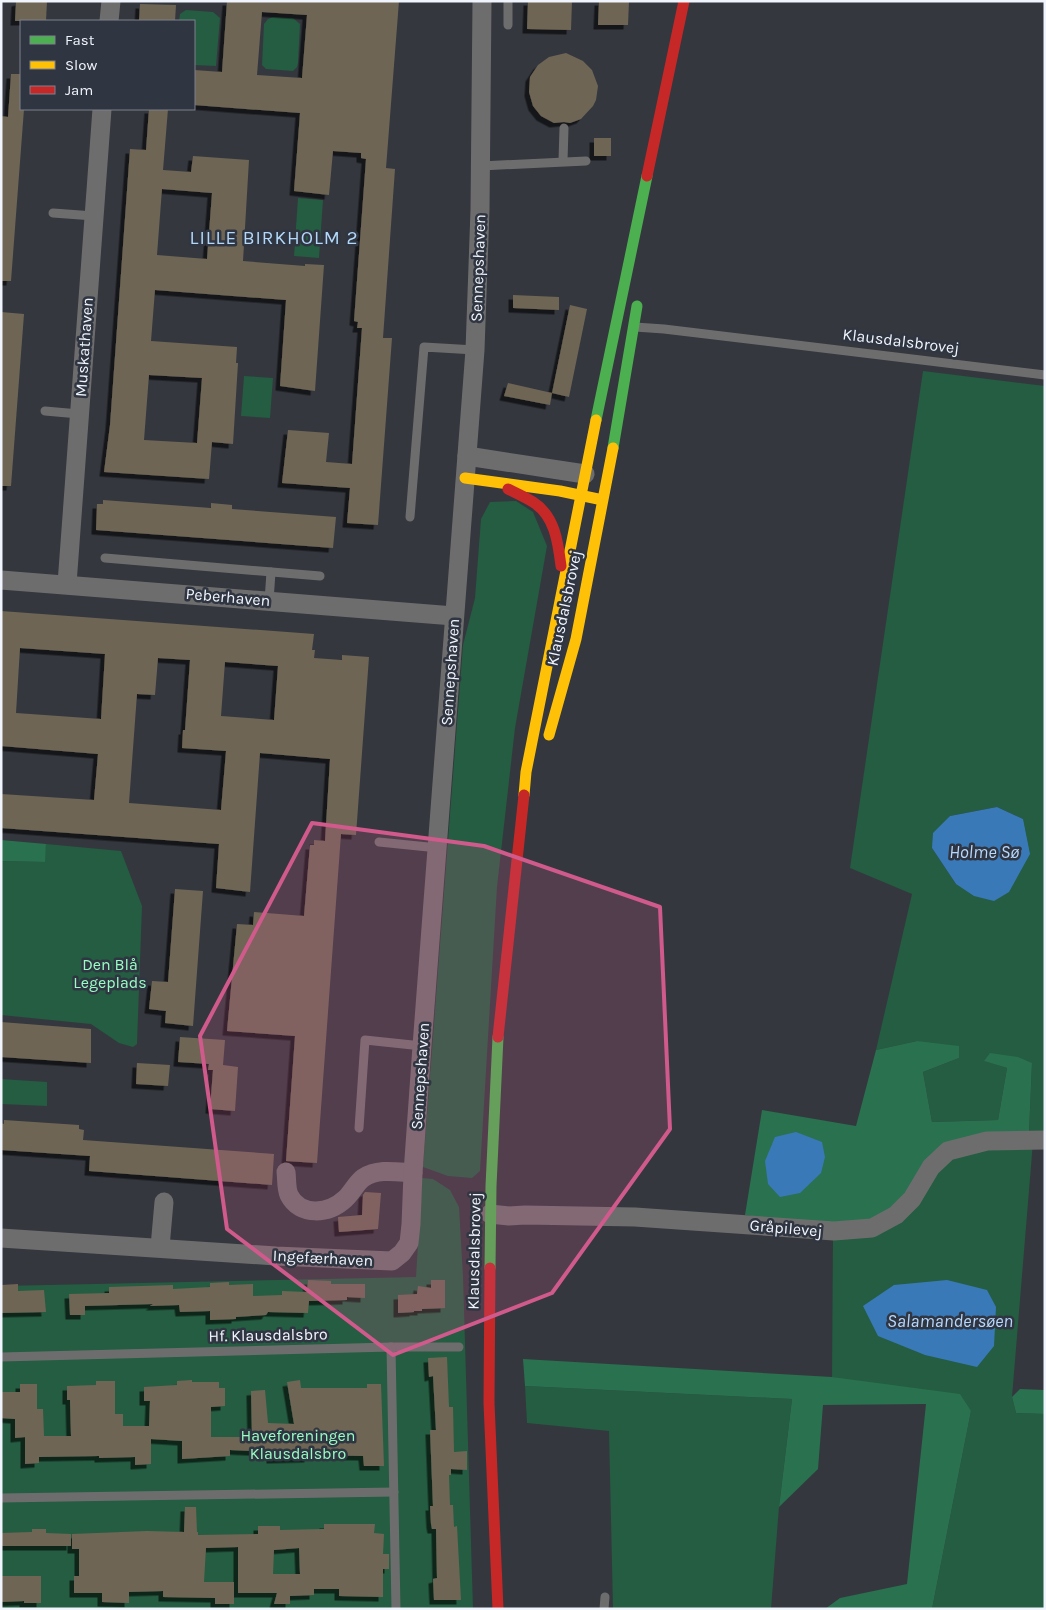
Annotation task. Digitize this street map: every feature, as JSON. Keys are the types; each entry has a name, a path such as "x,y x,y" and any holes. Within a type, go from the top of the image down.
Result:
{"street":[{"path":"109,20 111,1"},
{"name":"Sennepshaven","path":"413,1173 475,350 481,166 482,1"},
{"name":"Klausdalsbrovej","path":"498,1609 489,1403 490,1214 498,1037 526,772 585,474 684,1"},
{"name":"Klausdalsbrovej","path":"646,239 663,102"},
{"name":"Muskathaven","path":"67,584 102,110"},
{"name":"Klausdalsbrovej","path":"545,748 576,638 603,500 638,298"},
{"path":"467,456 585,474 603,500"},
{"path":"465,478 603,500"},
{"path":"494,482 538,505 551,521 556,534 563,584"},
{"name":"Peberhaven","path":"1,580 454,616"},
{"name":"Klausdalsbrovej","path":"514,894 536,787"},
{"name":"Gråpilevej","path":"490,1214 509,1216 635,1217 834,1232 872,1228 896,1215 912,1199 931,1167 948,1151 987,1141 1045,1140"},
{"path":"286,1172 288,1193 295,1205 309,1211 329,1210 345,1200 364,1178 382,1171 413,1173"},
{"name":"Ingefærhaven","path":"1,1238 276,1256 392,1261 402,1253 409,1243 413,1173"},
{"path":"160,1248 164,1202"}],"lane":[{"path":"508,1 508,25"},
{"path":"563,161 564,128"},
{"path":"481,166 586,161"},
{"path":"53,213 94,216"},
{"name":"Klausdalsbrovej","path":"616,325 912,357 1045,375"},
{"path":"410,517 424,347 475,350"},
{"path":"45,411 79,414"},
{"path":"105,558 320,576"},
{"path":"269,601 271,572"},
{"path":"379,842 438,848"},
{"path":"358,1128 365,1040 422,1046"},
{"path":"391,1347 396,1609"},
{"name":"Hf. Klausdalsbro","path":"1,1357 459,1347"},
{"path":"1,1498 394,1492"},
{"path":"604,1597 604,1609"}],"highlighted area":[{"path":"312,823 484,846 660,907 670,1129 552,1293 393,1355 227,1229 200,1036"}],"green space":[{"path":"186,10 213,12 220,18 216,66 195,65 195,20 179,20 180,14"},
{"path":"273,17 293,18 300,24 298,63 293,71 266,69 262,65 264,24"},
{"path":"298,198 323,200 319,258 294,256"},
{"path":"923,371 1045,386 1045,1134 1029,1133 1032,1063 985,1061 1007,1068 998,1120 932,1122 923,1072 959,1058 917,1041 876,1050 912,894 850,868","holes":["997,807 1023,819 956,884 932,848 950,816"]},
{"path":"244,376 273,378 270,418 241,416"},
{"path":"516,501 533,512 547,546 515,728 497,887 480,1171 472,1178 448,1176 423,1167 463,645 475,598 481,519 490,502"},
{"path":"1,840 46,844 45,862 1,861"},
{"name":"Den Blå Legeplads","path":"46,844 121,851 142,906 137,1044 133,1047 119,1043 91,1024 1,1015 1,861 44,862"},
{"path":"917,1041 959,1046 959,1058 923,1072 932,1122 998,1120 1007,1068 984,1061 990,1053 1018,1057 1032,1063 1029,1133 965,1138 893,1209 870,1222 828,1228 745,1215 762,1110 856,1126 876,1050"},
{"path":"1,1079 47,1082 47,1106 1,1104"},
{"path":"1033,1142 1012,1397 1016,1413 1045,1414 1045,1609 932,1609 971,1411 832,1377 833,1234 934,1173 951,1156"},
{"name":"Haveforeningen Klausdalsbro","path":"422,1178 433,1179 450,1190 459,1207 463,1276 473,1609 1,1609 1,1286 416,1277"},
{"path":"523,1359 832,1377 960,1394 971,1411 932,1609 825,1609 840,1598 907,1584 926,1404 823,1405 818,1469 779,1507 792,1399 525,1386"},
{"path":"525,1386 792,1399 779,1507 771,1609 613,1609 609,1431 527,1423"},
{"path":"1020,1389 1045,1390 1045,1414 1016,1413 1012,1397"}],"water":[{"name":"Holme Sø","path":"997,807 1023,819 1030,854 1009,892 994,901 974,896 956,884 932,848 933,833 950,816"},
{"path":"796,1132 822,1142 825,1157 821,1173 800,1193 780,1197 768,1184 765,1161 775,1137"},
{"name":"Salamandersøen","path":"947,1280 987,1290 996,1307 994,1346 977,1367 925,1355 878,1336 863,1306 894,1285"}],"building":[{"path":"47,1 46,20 15,21 16,2"},
{"path":"227,1 399,1 386,168 395,169 383,338 392,338 378,525 347,523 350,488 282,483 288,430 329,433 326,462 352,464 362,328 357,328 358,322 354,321 366,159 361,158 361,153 333,151 329,195 294,191 300,113 195,105 195,70 222,72","holes":["262,12 307,15 302,78 257,75"]},
{"path":"528,1 572,1 571,30 527,29"},
{"path":"599,1 629,1 628,25 598,25"},
{"path":"140,4 176,5 175,20 139,20"},
{"path":"566,53 583,61 592,70 598,86 596,100 581,119 570,123 554,123 541,116 533,106 529,92 530,77 538,65 549,57"},
{"path":"11,74 20,74 20,110 24,110 11,281 1,281 1,116 8,117"},
{"path":"149,110 168,110 163,170 191,172 193,156 249,160 243,261 305,266 305,264 324,265 315,391 280,386 286,300 155,290 151,341 237,347 236,363 238,363 233,444 212,442 209,479 104,472 110,425 130,149 146,150","holes":["162,189 212,193 207,259 157,255","149,375 202,378 197,443 144,440"]},
{"path":"594,138 611,138 611,156 594,156"},
{"path":"513,295 559,297 559,310 513,308"},
{"path":"570,305 587,309 569,397 552,393"},
{"path":"1,312 24,314 11,486 1,486"},
{"path":"508,383 552,393 550,405 504,396"},
{"path":"103,500 211,508 211,503 232,505 232,509 336,517 333,548 96,530 97,504 103,504"},
{"path":"1,611 314,634 312,650 315,650 314,658 342,660 342,655 369,657 356,835 341,834 317,1163 286,1161 295,1036 227,1031 237,924 253,925 254,912 304,916 310,845 314,845 314,840 325,841 330,759 260,753 250,892 216,888 219,844 1,828 1,794 94,800 98,754 1,746","holes":["20,648 105,654 101,719 16,713","158,658 190,660 182,748 226,751 221,810 129,803 137,694 155,695","225,662 278,666 274,720 221,716"]},
{"path":"175,889 203,891 193,1026 165,1023 166,1011 149,1009 152,981 168,982"},
{"path":"1,1022 91,1029 91,1063 1,1057"},
{"path":"180,1037 225,1040 223,1065 238,1067 235,1111 210,1109 213,1070 208,1070 209,1064 178,1062"},
{"path":"137,1063 170,1065 168,1086 136,1084"},
{"path":"4,1120 79,1125 79,1129 84,1130 83,1140 274,1154 272,1185 89,1171 90,1156 1,1150 1,1123 4,1124"},
{"path":"365,1192 381,1193 378,1229 339,1232 338,1217 362,1215 363,1195"},
{"path":"308,1280 331,1281 331,1284 365,1284 365,1298 347,1297 347,1300 309,1301 308,1313 268,1312 266,1315 236,1317 236,1319 210,1320 210,1311 180,1312 179,1305 150,1306 153,1304 85,1306 85,1315 70,1315 69,1294 109,1293 109,1287 173,1285 173,1289 210,1287 210,1283 229,1282 229,1285 253,1284 253,1296 282,1295 282,1291 307,1292"},
{"path":"431,1280 445,1280 445,1308 398,1313 398,1295 417,1294 418,1286 431,1288"},
{"path":"18,1284 18,1291 44,1290 46,1312 1,1313 1,1285"},
{"path":"447,1357 449,1407 453,1407 454,1452 467,1451 467,1470 451,1469 451,1475 449,1475 450,1505 453,1505 454,1527 457,1526 461,1600 434,1600 433,1579 437,1578 436,1529 432,1529 431,1524 430,1506 433,1506 430,1430 436,1430 433,1376 429,1377 428,1358"},
{"path":"192,1380 192,1382 219,1382 219,1388 225,1388 225,1406 211,1407 211,1437 252,1437 251,1391 265,1390 268,1423 294,1424 287,1382 300,1380 301,1388 367,1388 367,1384 381,1384 384,1466 364,1466 363,1456 309,1455 309,1458 271,1459 271,1452 230,1450 230,1456 182,1459 182,1441 151,1439 151,1464 135,1465 135,1457 99,1458 99,1456 39,1457 39,1463 25,1464 25,1437 15,1438 15,1419 1,1418 1,1392 20,1392 20,1384 37,1384 37,1409 43,1409 44,1436 71,1436 70,1400 67,1400 67,1386 96,1385 96,1381 115,1381 115,1414 123,1414 123,1426 149,1426 150,1401 144,1401 144,1387 177,1385 177,1381"},
{"path":"185,1507 196,1507 198,1535 258,1534 258,1526 280,1526 280,1530 324,1529 324,1524 375,1524 374,1533 384,1534 383,1554 389,1554 389,1569 383,1569 383,1597 339,1596 339,1589 314,1589 314,1595 290,1596 290,1604 274,1604 277,1593 238,1593 238,1547 206,1548 204,1582 234,1582 234,1604 215,1604 215,1598 163,1597 163,1591 129,1592 129,1603 102,1602 102,1593 74,1593 74,1576 79,1576 79,1549 72,1549 72,1534 147,1531 184,1532","holes":["299,1548 300,1574 273,1574 274,1550"]},
{"path":"32,1529 46,1529 46,1533 71,1534 71,1546 1,1546 1,1533 32,1532"},
{"path":"1,1576 41,1576 41,1603 24,1603 24,1601 1,1602"}],"traffic: fast":[{"path":"596,420 647,176"},
{"path":"613,448 637,306"},
{"path":"490,1268 491,1186 498,1037"}],"traffic: slow":[{"path":"524,795 526,772 596,420"},
{"path":"549,735 576,639 613,448"},
{"path":"465,478 560,491 598,499"}],"traffic: jam":[{"path":"647,176 684,1"},
{"path":"508,489 533,502 551,522 557,539 561,566"},
{"path":"498,1037 524,795"},
{"path":"490,1268 489,1403 498,1609"}],"district":[{"name":"LILLE BIRKHOLM 2","path":"274,238"}]}
